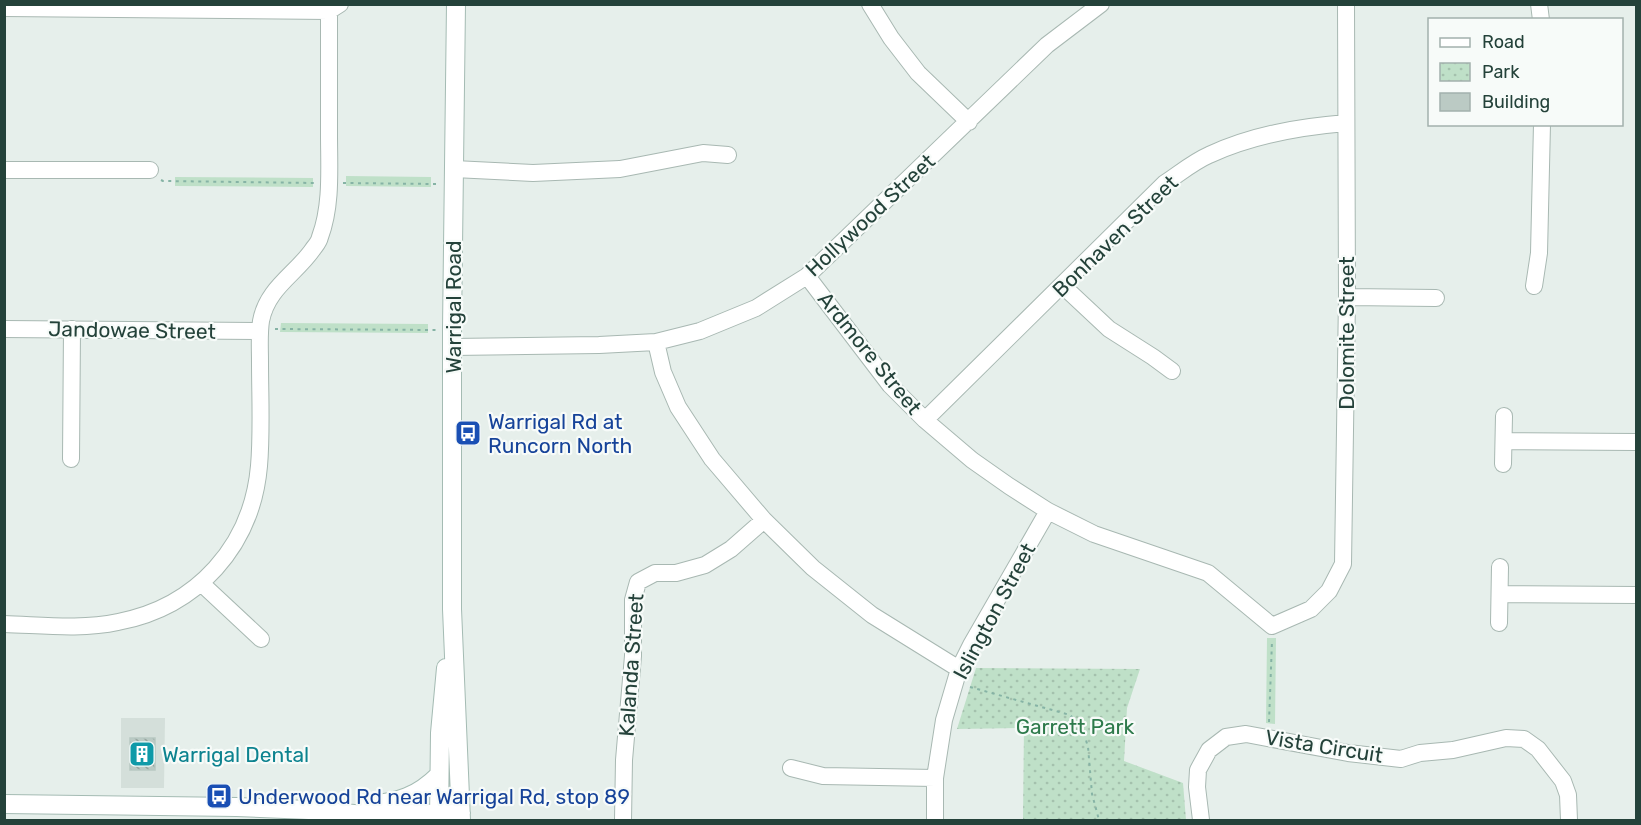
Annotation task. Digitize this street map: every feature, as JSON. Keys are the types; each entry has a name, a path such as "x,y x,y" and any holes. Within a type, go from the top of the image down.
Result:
{"main road":[{"name":"Warrigal Road","path":"456,4 452,609 461,817"},
{"name":"Warrigal Road","path":"440,817 440,733 452,609"},
{"path":"4,804 190,813 309,810 386,804 402,800 427,787 439,775"},
{"path":"309,810 365,815 461,817"}],"street":[{"path":"870,4 891,38 918,73 969,122"},
{"name":"Dolomite Street","path":"1272,626 1311,609 1329,591 1343,564 1347,297 1346,4"},
{"name":"Hollywood Street","path":"452,338 599,345 656,342 700,331 756,308 807,276 1047,45 1097,5"},
{"path":"4,8 80,6 335,8 330,183 325,217 320,239 308,257 272,292 264,308 260,331 259,465 255,493 243,527 228,554 201,583 178,600 152,612 118,622 80,626 4,624"},
{"name":"Bonhaven Street","path":"925,420 1165,183 1207,156 1255,138 1307,127 1346,123"},
{"path":"1534,286 1539,253 1542,126"},
{"path":"454,178 621,169 703,153 728,154"},
{"path":"4,170 150,170"},
{"name":"Ardmore Street","path":"807,276 890,385 925,420 972,460 1048,511 1094,534 1208,573 1272,626"},
{"path":"1062,285 1109,329 1172,371"},
{"path":"1347,297 1436,298"},
{"name":"Jandowae Street","path":"4,328 260,331"},
{"path":"71,459 72,329"},
{"path":"656,342 663,372 678,407 712,459 764,520 813,568 872,615 958,675"},
{"path":"1503,464 1504,416"},
{"path":"1503,441 1636,442"},
{"name":"Islington Street","path":"935,820 935,778 944,720 958,675 971,645 1048,511"},
{"name":"Kalanda Street","path":"623,820 624,760 633,656 633,600 638,582 655,573 676,573 705,565 731,549 764,520"},
{"path":"1499,622 1500,567"},
{"path":"201,583 261,639"},
{"path":"1500,594 1636,595"},
{"name":"Vista Circuit","path":"1201,820 1197,787 1198,770 1209,750 1226,737 1246,734 1348,753 1401,759 1420,753 1453,750 1506,738 1524,739 1538,749 1563,781 1568,795 1569,820"},
{"path":"791,768 823,776 935,778"}],"path":[{"path":"150,170 163,181 435,184 454,178"},
{"path":"260,331 276,328 452,338"},
{"path":"1269,738 1272,626"},
{"path":"958,675 971,688 1070,715 1082,727 1088,747 1092,794 1099,820"}],"shaded area":[{"path":"121,718 165,718 164,788 121,788"}],"green space":[{"path":"346,176 431,177 431,187 346,186"},
{"path":"175,177 313,178 313,187 175,186"},
{"path":"281,323 428,324 428,333 280,332"},
{"path":"1267,638 1276,638 1275,724 1266,723"},
{"name":"Garrett Park","path":"976,668 1140,669 1127,708 1124,761 1183,783 1186,820 1023,820 1024,728 957,729"}],"building":[{"name":"Warrigal Dental","path":"130,738 155,738 155,770 130,770"}],"place":[{"name":"Warrigal Rd at Runcorn North","path":"468,433"},
{"name":"Warrigal Dental","path":"142,754"},
{"name":"Underwood Rd near Warrigal Rd, stop 89","path":"219,796"}]}
